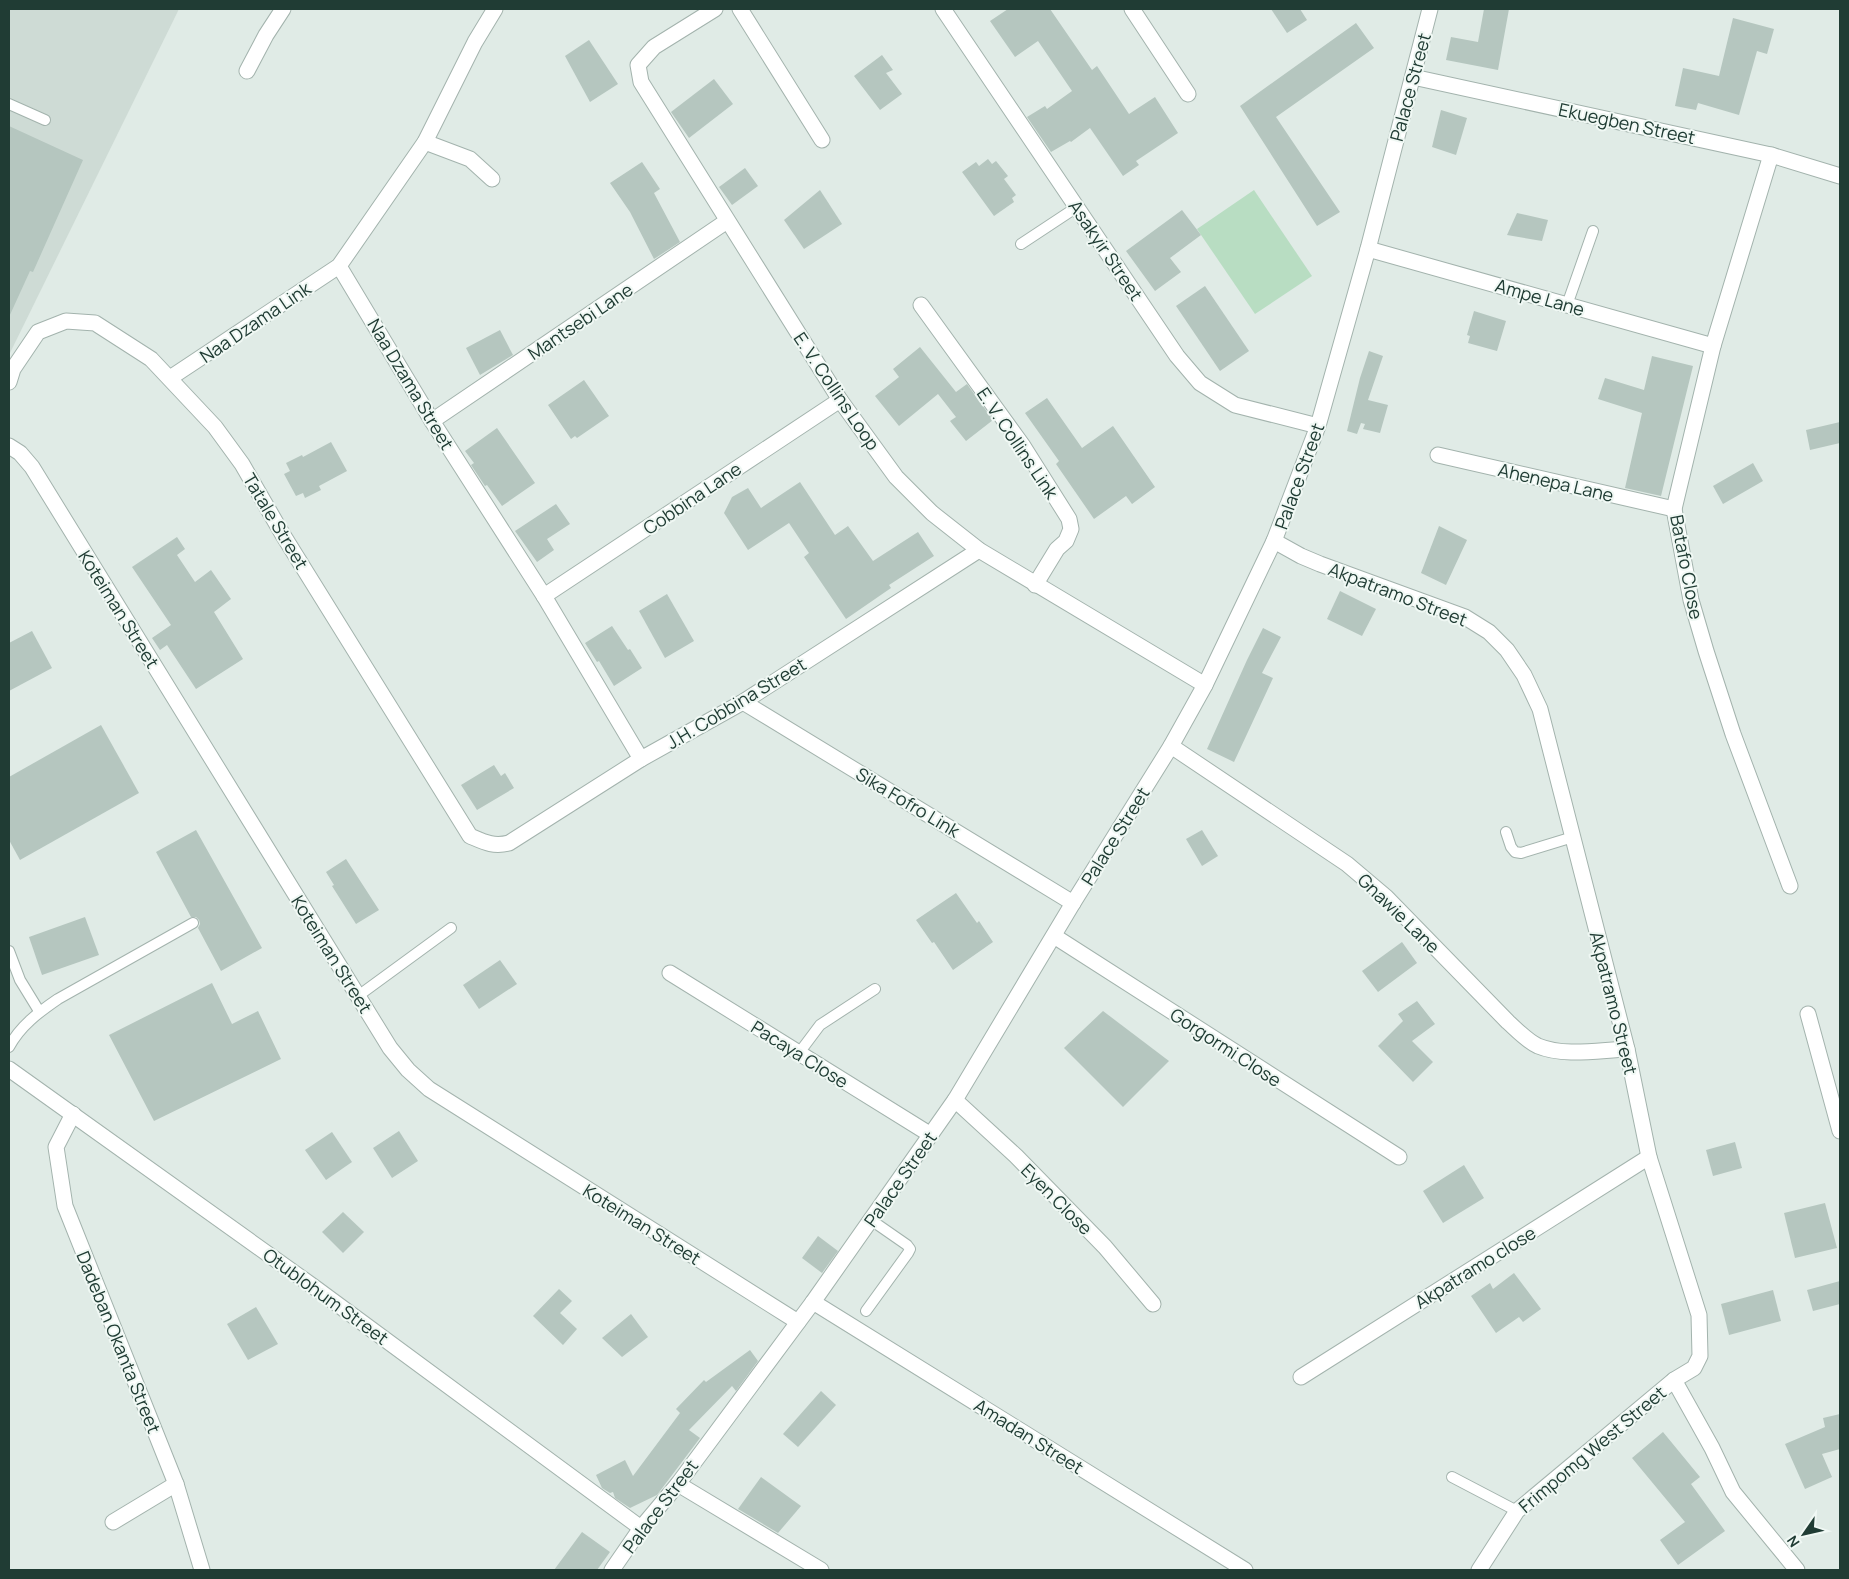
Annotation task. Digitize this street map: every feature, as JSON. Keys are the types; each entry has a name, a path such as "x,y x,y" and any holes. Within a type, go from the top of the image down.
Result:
{"street":[{"path":"247,71 266,35 284,9"},
{"path":"339,266 425,142 475,42 495,9"},
{"name":"E. V. Collins Loop","path":"715,9 654,47 638,65 641,82 840,400 896,477 932,513 979,550 1204,685"},
{"path":"740,9 822,140"},
{"name":"Asakyir Street","path":"943,9 1177,356 1200,383 1235,405 1318,426"},
{"path":"1132,9 1188,94"},
{"name":"Palace Street","path":"612,1570 641,1528 678,1484 813,1302 955,1100 1073,903 1171,746 1204,685 1274,541 1318,426 1368,249 1430,9"},
{"name":"Ekuegben Street","path":"1413,77 1771,155 1840,176"},
{"path":"425,142 470,159 492,179"},
{"name":"Batafo Close","path":"1771,155 1713,346 1674,509 1691,600 1706,651 1732,734 1790,886"},
{"name":"Mantsebi Lane","path":"432,421 727,221"},
{"name":"Ampe Lane","path":"1368,249 1713,346"},
{"name":"Naa Dzama Link","path":"170,378 339,266"},
{"name":"Naa Dzama Street","path":"339,266 432,421 544,596 641,759"},
{"name":"E. V. Collins Link","path":"922,305 1023,446 1069,519 1071,529 1066,541 1057,549 1035,585"},
{"name":"Tatale Street","path":"9,382 13,369 38,332 66,321 95,323 151,359 215,427 242,464 283,535 470,836 488,844"},
{"name":"Cobbina Lane","path":"544,596 840,400"},
{"name":"Koteiman Street","path":"9,446 20,454 32,467 390,1048 408,1070 429,1089 798,1322"},
{"name":"Ahenepa Lane","path":"1438,455 1674,509"},
{"name":"Akpatramo Street","path":"1274,541 1320,564 1464,617 1489,632 1507,650 1524,675 1540,709 1627,1049 1649,1157 1699,1315 1700,1356 1694,1368 1674,1380"},
{"name":"J.H. Cobbina Street","path":"488,844 498,846 509,843 641,759 743,702 979,550"},
{"name":"Sika Fofro Link","path":"743,702 1073,903"},
{"name":"Gnawie Lane","path":"1171,746 1346,864 1386,897 1521,1035 1537,1045 1553,1050 1580,1052 1627,1049"},
{"name":"Gorgormi Close","path":"1054,936 1399,1157"},
{"name":"Pacaya Close","path":"670,973 931,1135"},
{"path":"1808,1014 1840,1131"},
{"name":"Otublohum Street","path":"9,1069 314,1286 641,1528"},
{"name":"Eyen Close","path":"955,1100 1016,1156 1105,1247 1153,1304"},
{"name":"Dadeban Okanta Street","path":"73,1114 56,1147 65,1206 176,1484 202,1570"},
{"name":"Akpatramo close","path":"1301,1377 1649,1157"},
{"name":"Amadan Street","path":"813,1302 1245,1570"},
{"path":"1674,1380 1712,1448 1733,1492 1797,1570"},
{"name":"Frimpomg West Street","path":"1483,1569 1517,1511 1674,1380"},
{"path":"113,1522 176,1484"},
{"path":"678,1484 821,1570"}],"lane":[{"path":"9,104 45,120"},
{"path":"1021,244 1077,207"},
{"path":"1567,305 1593,231"},
{"path":"1506,832 1511,847 1515,852 1521,853 1573,837"},
{"path":"9,1047 15,1036 39,1011 193,923"},
{"path":"358,996 452,928"},
{"path":"9,950 20,980 39,1011"},
{"path":"799,1053 820,1025 874,989"},
{"path":"866,1311 910,1249 871,1220"},
{"path":"1452,1477 1517,1511"}],"shaded area":[{"path":"9,9 179,9 9,355"}],"green space":[{"path":"1254,190 1312,276 1255,314 1197,229"}],"building":[{"path":"1008,9 1050,9 1092,70 1097,66 1129,114 1155,97 1178,133 1136,161 1139,165 1123,176 1090,128 1071,142 1051,152 1027,117 1045,106 1047,109 1072,91 1038,41 1015,57 990,21"},
{"path":"1271,9 1300,9 1307,20 1287,33"},
{"path":"1484,9 1509,9 1498,70 1446,60 1451,37 1478,42"},
{"path":"1733,18 1774,29 1767,54 1757,51 1739,115 1698,103 1696,110 1675,106 1683,68 1719,76"},
{"path":"1356,23 1374,48 1276,117 1340,212 1317,226 1240,106"},
{"path":"589,40 618,84 590,102 565,56"},
{"path":"882,55 893,70 886,73 902,94 880,110 854,76"},
{"path":"714,79 733,104 689,138 671,112"},
{"path":"1441,110 1467,118 1456,155 1432,147"},
{"path":"9,126 83,160 33,272 30,271 9,317"},
{"path":"988,159 992,164 996,161 1008,176 1004,179 1016,195 1012,198 1014,202 994,216 962,172 976,162 979,166"},
{"path":"642,162 660,189 654,193 680,242 654,259 630,212 610,183"},
{"path":"745,168 758,186 732,205 719,187"},
{"path":"820,190 842,224 804,249 784,220"},
{"path":"1182,210 1201,235 1170,258 1181,272 1155,291 1126,251"},
{"path":"1517,213 1548,220 1542,241 1507,235"},
{"path":"1205,286 1249,351 1220,371 1176,306"},
{"path":"1474,311 1506,321 1497,351 1468,343 1470,336 1467,335"},
{"path":"500,330 513,355 480,375 466,348"},
{"path":"920,347 956,392 967,384 993,420 966,441 950,421 956,417 938,394 899,426 875,396 899,377 893,369"},
{"path":"1369,351 1383,356 1368,400 1388,405 1380,433 1363,429 1365,424 1361,423 1357,434 1347,431 1360,378"},
{"path":"1652,356 1693,366 1661,496 1625,488 1642,413 1598,399 1605,378 1644,390"},
{"path":"584,380 609,416 577,438 575,436 571,439 548,405"},
{"path":"1047,398 1082,448 1113,426 1155,487 1132,504 1126,496 1094,519 1056,464 1059,461 1025,413"},
{"path":"1840,422 1840,443 1810,450 1806,430"},
{"path":"497,428 535,483 502,506 487,485 485,486 471,465 474,463 465,451"},
{"path":"331,442 347,471 319,486 321,490 305,498 303,493 296,496 284,474 290,471 286,463 302,455 303,457"},
{"path":"1753,463 1763,481 1723,504 1713,486"},
{"path":"800,482 835,535 848,526 873,561 918,532 934,556 889,585 891,588 846,619 804,557 809,553 789,523 748,550 724,513 732,497 748,488 761,508"},
{"path":"556,504 570,524 547,539 554,550 537,562 515,531"},
{"path":"1439,526 1467,540 1446,585 1421,573"},
{"path":"177,537 185,549 177,555 195,582 211,570 231,599 214,612 243,659 196,689 167,645 160,650 152,638 171,625 132,567"},
{"path":"1340,591 1376,609 1362,636 1327,619"},
{"path":"667,594 694,641 665,658 639,611"},
{"path":"612,626 642,668 614,686 599,661 597,662 585,643"},
{"path":"1263,628 1281,637 1262,673 1273,678 1234,762 1207,749"},
{"path":"32,631 52,668 9,691 9,643"},
{"path":"101,725 139,793 20,860 9,840 9,777"},
{"path":"494,765 501,776 505,773 514,788 477,810 461,785"},
{"path":"196,830 262,948 221,971 198,928 199,920 196,917 191,917 156,852"},
{"path":"1202,830 1218,856 1202,866 1186,839"},
{"path":"346,859 379,910 356,924 332,886 334,885 326,872"},
{"path":"956,893 993,942 953,970 916,920"},
{"path":"85,917 99,955 42,975 29,937"},
{"path":"1402,942 1417,963 1378,992 1362,971"},
{"path":"500,960 517,984 479,1009 463,985"},
{"path":"212,983 232,1024 258,1011 281,1059 154,1121 109,1035"},
{"path":"1417,1001 1435,1024 1412,1041 1433,1062 1413,1082 1378,1046 1403,1021 1398,1014"},
{"path":"1103,1011 1169,1061 1123,1107 1064,1048"},
{"path":"399,1131 418,1161 392,1178 373,1148"},
{"path":"332,1132 352,1162 326,1180 305,1150"},
{"path":"1735,1142 1742,1168 1713,1176 1706,1150"},
{"path":"1464,1165 1484,1198 1443,1223 1423,1191"},
{"path":"1825,1203 1837,1248 1795,1258 1784,1213"},
{"path":"343,1212 364,1232 343,1253 322,1232"},
{"path":"818,1236 838,1251 822,1273 802,1258"},
{"path":"1514,1273 1541,1309 1523,1322 1519,1317 1496,1333 1471,1296 1490,1283 1493,1289"},
{"path":"1840,1281 1840,1304 1813,1311 1807,1290"},
{"path":"559,1289 572,1301 560,1313 577,1329 563,1345 533,1316"},
{"path":"1773,1290 1781,1321 1729,1335 1721,1304"},
{"path":"256,1307 278,1344 248,1360 227,1324"},
{"path":"631,1314 648,1337 622,1357 602,1338"},
{"path":"750,1350 758,1361 736,1391 732,1386 689,1430 700,1438 657,1495 630,1508 615,1498 613,1492 610,1493 602,1488 596,1475 625,1460 633,1476 680,1413 676,1409 704,1380 706,1382"},
{"path":"821,1391 836,1405 798,1447 783,1434"},
{"path":"1840,1414 1840,1449 1822,1454 1832,1477 1805,1489 1785,1444 1825,1427 1823,1418"},
{"path":"1663,1432 1700,1477 1691,1484 1725,1531 1678,1565 1660,1540 1685,1522 1632,1458"},
{"path":"761,1477 801,1506 778,1533 738,1509"},
{"path":"582,1532 610,1552 597,1570 554,1570"}]}
